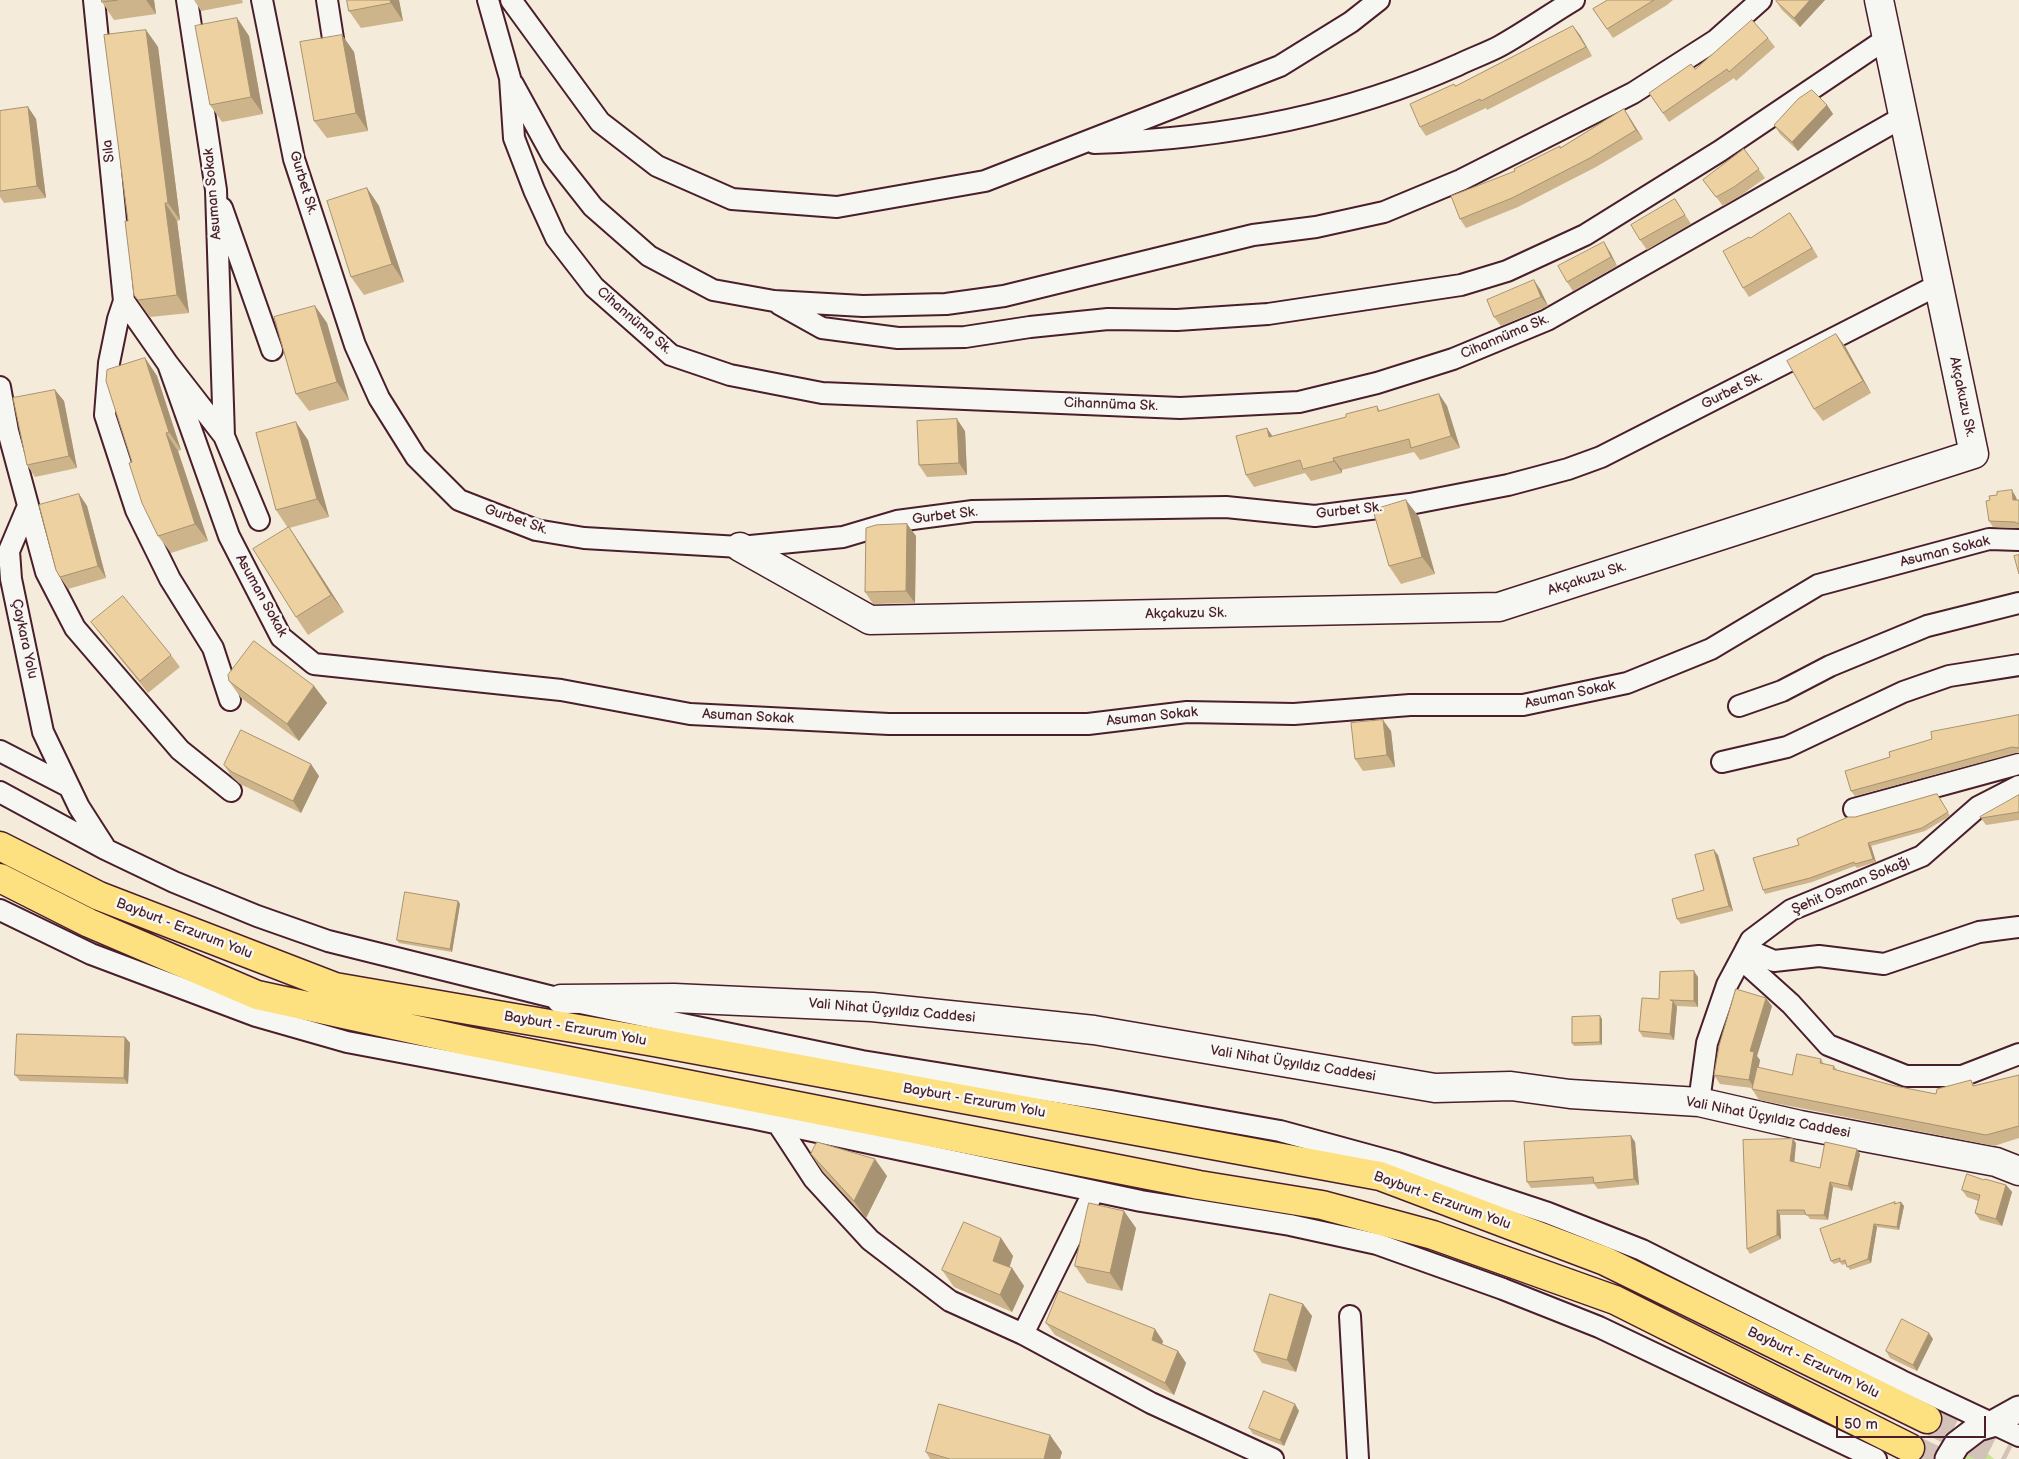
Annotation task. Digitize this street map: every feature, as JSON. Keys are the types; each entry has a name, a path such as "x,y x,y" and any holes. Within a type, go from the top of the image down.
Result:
{"highway":[{"name":"Bayburt - Erzurum Yolu","path":"0,846 99,896 335,987 654,1042 1380,1176 1606,1261 1927,1419"},
{"path":"0,878 89,924 257,995 487,1045 1199,1184 1322,1205 1433,1235 1615,1300 1910,1448"}],"main road":[{"name":"Akçakuzu Sk.","path":"740,546 870,620 1499,607 1974,454 1879,0"},
{"name":"Vali Nihat Üçyıldız Caddesi","path":"561,999 674,998 872,1007 1094,1030 1435,1088 1511,1086 1570,1094 1699,1102 1800,1126 2011,1163"}],"street":[{"name":"Sıla","path":"94,0 124,301"},
{"name":"Asuman Sokak","path":"187,0 216,190 224,436"},
{"name":"Gurbet Sk.","path":"262,0 294,159 355,345 379,398 416,458 459,500 536,530 584,538 740,546 843,537 897,522 973,511 1226,507 1315,516 1410,504 1508,485 1568,469 1601,457 1938,285"},
{"path":"327,0 334,45"},
{"name":"Cihannüma Sk.","path":"488,0 510,78 514,138 534,190 556,238 594,287 671,355 730,375 822,393 1180,408 1299,402 1378,383 1453,359 1547,320 1903,117"},
{"path":"511,0 600,122 657,166 732,198 837,207 985,181 1280,66 1351,22 1379,0"},
{"path":"1080,143 1146,141 1245,128 1339,108 1422,81 1499,46 1574,0"},
{"path":"510,78 552,155 593,206 649,256 713,290 774,301 863,306 946,304 1004,296 1253,235 1316,227 1384,212 1462,180 1633,93 1716,40 1761,0"},
{"path":"774,301 822,328 898,338 965,337 1030,327 1108,319 1177,320 1268,314 1461,284 1507,271 1585,235 1720,151 1886,39"},
{"path":"216,190 272,350"},
{"path":"124,301 168,364 224,436 259,520"},
{"path":"124,301 109,363 105,415 136,510 170,579 213,648 230,700"},
{"name":"Asuman Sokak","path":"168,364 229,536 281,637 314,664 561,690 690,714 889,724 1088,724 1187,712 1294,714 1410,705 1523,706 1628,683 1703,653 1818,585 1989,539 2019,540"},
{"path":"0,388 8,431 46,572 75,628 180,750 231,791"},
{"name":"Çaykara Yolu","path":"28,506 9,551 11,579 43,732 68,786 105,849"},
{"path":"1739,706 1782,691 1830,666 1927,626 2019,603"},
{"path":"1722,762 1787,747 1903,692 1949,676 2019,665"},
{"path":"0,751 68,786"},
{"path":"1854,808 2019,764"},
{"name":"Şehit Osman Sokağı","path":"1699,1102 1707,1043 1727,985 1750,940 1791,910 1922,856 1978,807 2019,786"},
{"path":"0,792 105,849 182,885 257,916 328,941 561,999 862,1061 1101,1100 1280,1132 1397,1162 1548,1213 1642,1250 1902,1381 2019,1436"},
{"path":"0,910 91,954 256,1016 347,1042 778,1124 1141,1201 1215,1212 1377,1244 1599,1327 1876,1459"},
{"path":"1744,954 1774,961 1819,956 1884,964 1979,932 2019,927"},
{"path":"1744,954 1828,1045 1906,1076 1962,1076 2019,1054"},
{"path":"778,1124 814,1179 870,1240 950,1301 1022,1334 1151,1403 1273,1459"},
{"path":"1022,1334 1094,1191"},
{"path":"1350,1316 1358,1459"},
{"path":"1948,1459 1957,1444 1978,1428 1992,1424 2019,1409"}],"green space":[{"path":"1970,1450 1986,1452 1994,1459 1955,1459 1962,1453"}],"building":[{"path":"102,0 118,0 102,2"},
{"path":"347,0 390,0 391,3 349,11"},
{"path":"1608,0 1654,0 1607,29 1593,9"},
{"path":"1777,0 1810,0 1794,18"},
{"path":"237,18 251,97 210,105 195,26"},
{"path":"1752,20 1768,38 1729,72 1727,69 1663,113 1649,93 1691,64 1695,69"},
{"path":"1573,26 1586,47 1481,101 1480,99 1420,127 1410,104 1454,84 1455,86"},
{"path":"146,30 168,203 165,203 177,295 138,300 134,295 125,221 128,221 104,35"},
{"path":"342,35 356,113 314,121 300,42"},
{"path":"1812,90 1827,105 1792,142 1774,125 1798,99"},
{"path":"28,107 37,186 0,191 0,111"},
{"path":"1624,109 1636,130 1590,158 1512,198 1460,219 1451,196 1515,171 1514,169 1560,146 1560,148"},
{"path":"1744,149 1759,169 1716,197 1703,180"},
{"path":"367,188 392,264 351,277 327,201"},
{"path":"1675,199 1685,215 1640,240 1631,225"},
{"path":"1790,213 1812,248 1743,288 1723,251 1750,238"},
{"path":"1604,242 1611,257 1567,282 1558,266"},
{"path":"1534,280 1541,297 1494,317 1487,300"},
{"path":"315,306 337,382 296,394 274,317"},
{"path":"1836,334 1863,381 1814,409 1787,361"},
{"path":"145,358 169,432 166,433 195,524 158,536 142,503 129,463 132,462 106,381 107,370"},
{"path":"55,390 69,456 27,465 13,398"},
{"path":"1439,394 1451,436 1411,448 1409,439 1333,458 1334,461 1303,469 1300,460 1246,475 1236,436 1267,428 1269,437 1346,417 1346,414 1377,406 1378,411"},
{"path":"957,419 959,463 919,465 917,421"},
{"path":"296,422 317,499 276,510 256,433"},
{"path":"2012,490 2013,500 2019,500 2019,524 2015,522 1989,521 1986,501 1990,500 1989,496 1997,495 1997,492"},
{"path":"79,494 98,566 60,577 56,570 39,505"},
{"path":"1406,500 1422,557 1389,566 1373,510"},
{"path":"907,524 906,591 865,592 866,528 876,525"},
{"path":"289,527 331,595 296,617 253,549"},
{"path":"2019,555 2019,574 2014,556"},
{"path":"123,596 171,655 140,681 91,622"},
{"path":"254,641 314,686 287,724 229,681 228,675"},
{"path":"2019,715 2019,748 2012,747 1851,791 1845,771 1890,757 1889,752 1932,739 1931,732"},
{"path":"1383,720 1387,755 1355,759 1351,723"},
{"path":"241,730 311,764 293,801 232,772 224,765"},
{"path":"1937,794 1948,812 1922,828 1868,843 1873,859 1855,864 1854,862 1810,878 1763,890 1753,858 1799,845 1797,839 1848,817 1855,817"},
{"path":"2019,795 2019,812 1980,817"},
{"path":"1714,850 1729,906 1677,919 1672,899 1704,890 1695,855"},
{"path":"405,892 458,901 450,949 397,940"},
{"path":"1694,971 1694,1001 1670,1000 1673,1001 1670,1034 1639,1031 1642,998 1659,999 1660,972"},
{"path":"1736,989 1766,998 1750,1051 1754,1052 1749,1080 1714,1075 1719,1046"},
{"path":"1600,1016 1600,1042 1572,1043 1572,1017"},
{"path":"17,1034 125,1037 124,1078 15,1075"},
{"path":"1797,1054 1821,1059 1820,1063 1834,1066 1833,1069 1895,1086 1936,1094 1937,1089 1971,1080 1973,1086 2019,1075 2019,1126 1986,1135 1752,1089 1757,1067 1792,1075"},
{"path":"1631,1136 1634,1179 1594,1183 1593,1177 1527,1182 1524,1142"},
{"path":"1793,1139 1790,1161 1820,1168 1825,1142 1857,1149 1848,1186 1830,1182 1824,1215 1806,1215 1804,1210 1777,1210 1777,1235 1747,1249 1743,1140"},
{"path":"817,1142 875,1159 854,1201 811,1154"},
{"path":"1967,1174 2006,1185 1996,1219 1975,1213 1980,1195 1962,1190"},
{"path":"1895,1202 1894,1204 1901,1202 1897,1227 1874,1224 1868,1259 1847,1267 1845,1260 1840,1262 1840,1258 1831,1261 1820,1229"},
{"path":"1089,1203 1124,1211 1110,1273 1075,1266"},
{"path":"964,1222 1001,1238 993,1261 1012,1268 1000,1295 942,1270"},
{"path":"1059,1291 1155,1329 1152,1340 1178,1351 1165,1383 1046,1323"},
{"path":"1270,1294 1303,1304 1287,1360 1254,1351"},
{"path":"1902,1319 1929,1333 1913,1365 1886,1351"},
{"path":"1264,1391 1295,1404 1280,1440 1249,1428"},
{"path":"939,1404 1050,1435 1044,1459 950,1459 926,1452"}],"tunnel":[{"path":"1927,1419 2006,1459"},
{"path":"1910,1448 1933,1459"}]}
